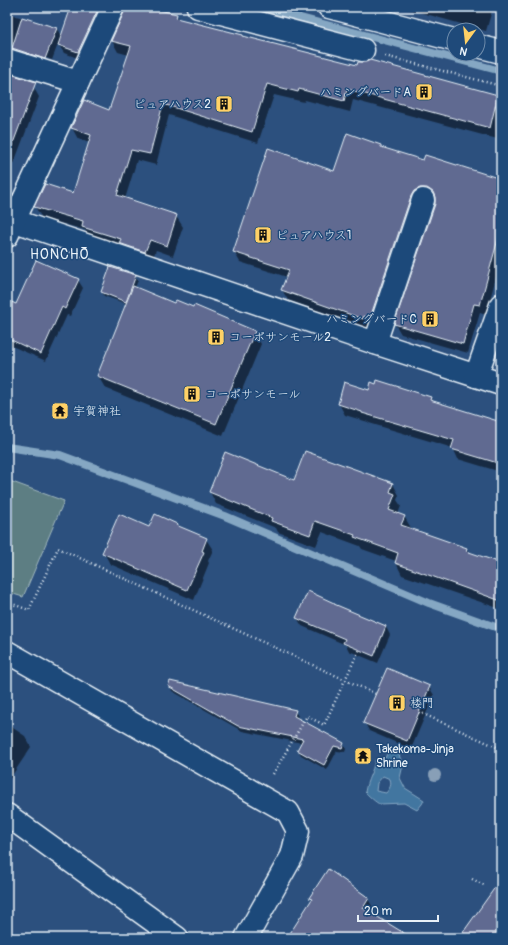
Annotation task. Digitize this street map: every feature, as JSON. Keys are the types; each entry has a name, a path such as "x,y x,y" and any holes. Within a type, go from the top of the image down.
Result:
{"street":[{"path":"113,7 11,229 501,384"},
{"path":"198,7 363,50"},
{"path":"329,7 446,38"},
{"path":"486,48 501,52"},
{"path":"7,60 78,82"},
{"path":"375,343 423,200"},
{"path":"476,376 501,305"},
{"path":"7,652 288,812 298,831 292,856 246,938"},
{"path":"7,815 177,938"}],"path":[{"path":"363,50 501,86"},
{"path":"7,602 29,610 58,548 376,694"},
{"path":"261,796 307,716 324,725 359,650"},
{"path":"419,712 501,749"},
{"path":"472,879 486,886"}],"green space":[{"path":"7,480 64,501 23,597 7,592"}],"water":[{"path":"389,750 397,750 403,765 400,778 405,788 424,800 417,810 404,803 379,804 365,792 375,760 385,758","holes":["383,776 390,779 391,783 389,790 386,793 376,791 377,783"]}],"building":[{"path":"71,7 99,7 78,52 58,45"},
{"path":"125,7 145,7 177,14 176,18 357,65 358,62 366,62 370,60 498,95 490,128 347,89 344,101 299,89 298,92 267,84 252,132 163,104 150,154 131,150 117,195 177,215 167,246 150,240 145,252 119,243 121,239 82,227 83,221 34,207 45,184 73,193 91,135 71,128 84,100 109,110 131,46 111,41"},
{"path":"22,17 57,28 45,59 12,48"},
{"path":"7,73 36,82 9,154 7,154"},
{"path":"347,133 381,145 381,147 423,160 425,155 501,179 501,228 480,305 474,304 463,344 394,324 435,204 433,192 427,188 420,188 414,191 411,196 370,318 364,316 363,319 281,290 289,270 233,252 268,148 334,171"},
{"path":"36,260 79,279 65,309 62,307 41,354 7,338 7,300 16,304"},
{"path":"110,267 136,275 126,302 101,292"},
{"path":"133,286 174,303 176,300 193,307 194,305 255,331 216,424 97,376"},
{"path":"377,380 431,397 430,400 501,422 501,464 451,449 454,440 362,413 338,404 344,382 369,390 371,382 376,384"},
{"path":"305,451 393,483 390,492 395,494 389,510 405,516 401,525 467,548 466,551 501,563 501,601 395,563 398,553 354,537 355,535 315,521 310,535 271,521 272,518 209,492 225,452 294,480"},
{"path":"119,514 149,527 155,514 207,538 202,551 204,552 187,590 102,553"},
{"path":"308,591 334,604 386,626 374,656 343,643 345,639 296,618"},
{"name":"楼門","path":"387,668 430,686 407,741 363,723"},
{"path":"170,681 296,710 294,716 344,743 342,748 334,746 324,765 297,750 303,739 238,726 168,686"},
{"path":"328,869 369,898 363,908 412,938 287,938 312,899 309,898"},
{"path":"501,879 501,938 459,938"}],"waterway":[{"path":"259,7 501,71"},
{"path":"7,447 60,455 225,516 429,603 501,629"}],"place":[{"name":"ハミングバードA","path":"424,92"},
{"name":"ピュアハウス2","path":"224,104"},
{"name":"ピュアハウス1","path":"263,235"},
{"name":"ハミングバードC","path":"430,319"},
{"name":"コーポサンモール2","path":"216,337"},
{"name":"コーポサンモール","path":"192,394"},
{"name":"宇賀神社","path":"60,411"},
{"name":"楼門","path":"397,703"},
{"name":"Takekoma-Jinja Shrine","path":"363,756"}],"district":[{"name":"HONCHŌ","path":"60,254"}]}
